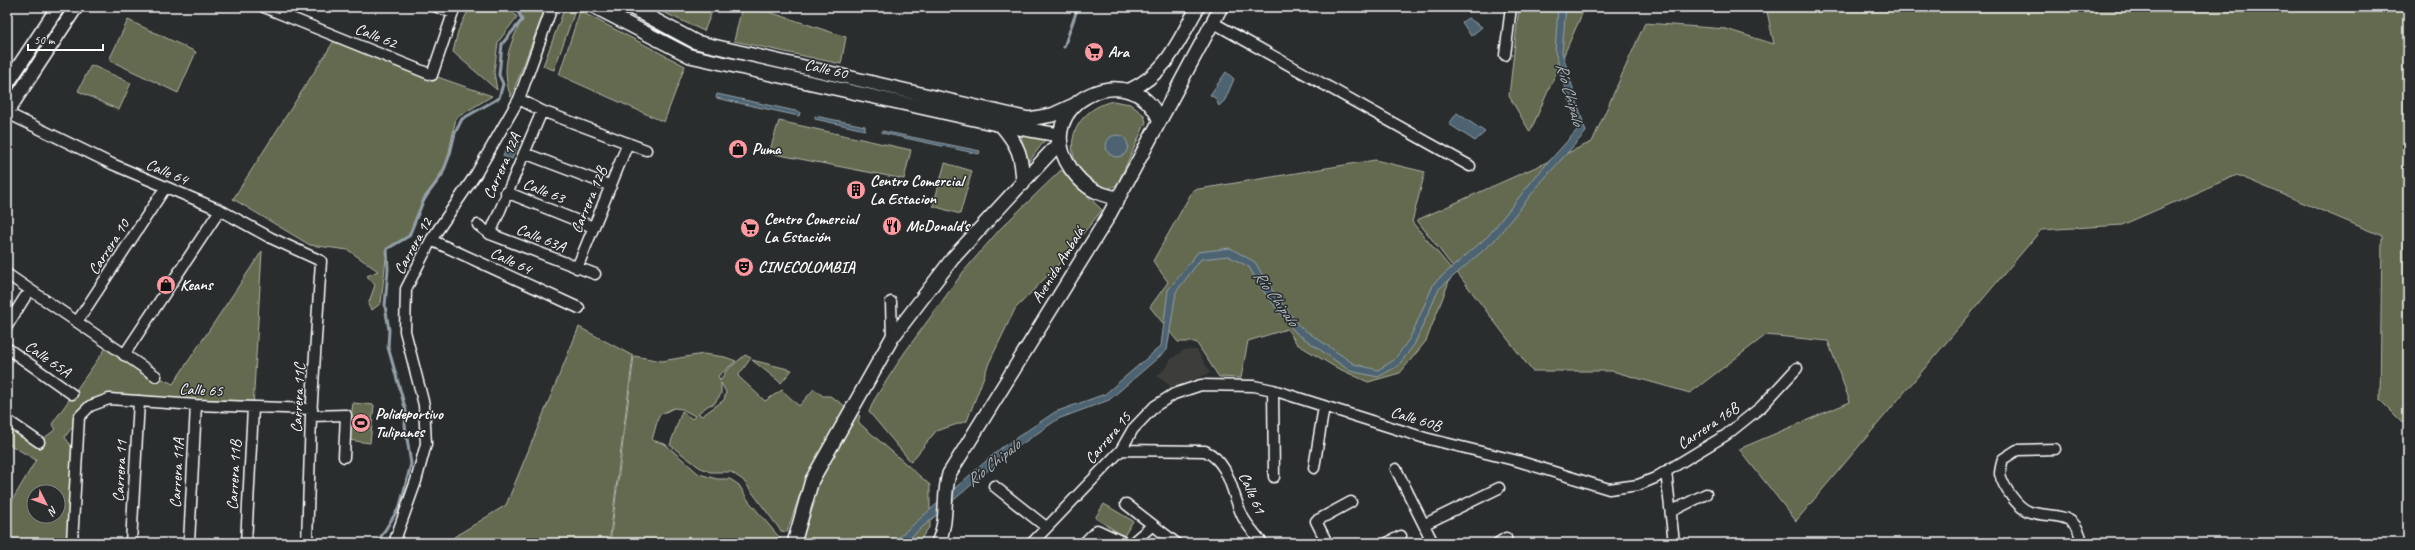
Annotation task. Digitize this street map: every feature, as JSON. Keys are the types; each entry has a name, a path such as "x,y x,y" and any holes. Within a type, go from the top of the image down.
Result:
{"main road":[{"path":"7,84 58,7"},
{"path":"7,112 76,7"},
{"name":"Calle 60","path":"595,7 690,56 1059,139"},
{"name":"Calle 60","path":"631,7 696,42 1029,119 1052,115 1074,104"},
{"path":"1130,90 1155,76 1164,65 1198,7"},
{"name":"Avenida Ambalá","path":"938,542 945,522 944,492 949,474 1119,198 1159,119 1221,7"},
{"path":"794,543 812,480 892,338 953,258 1023,184 1059,139 1062,123 1074,104 1083,97 1105,89 1130,90 1154,106 1159,119"},
{"path":"1001,125 1015,141 1022,168 1023,184"},
{"path":"1059,139 1069,166 1082,183 1096,193 1119,198"}],"street":[{"name":"Calle 62","path":"264,7 432,75 453,13 437,7"},
{"name":"Carrera 12","path":"394,543 416,481 426,444 424,405 405,331 406,289 431,240 476,174 519,99 552,7"},
{"path":"1506,55 1511,7"},
{"path":"1212,22 1470,166"},
{"path":"519,99 542,111 646,150"},
{"name":"Carrera 12A","path":"490,234 506,192 542,111"},
{"name":"Calle 64","path":"7,112 60,140 165,188 220,210 270,238 316,257"},
{"name":"Carrera 12B","path":"577,268 628,143"},
{"path":"524,153 611,186"},
{"name":"Carrera 10","path":"77,322 165,188"},
{"name":"Calle 63","path":"506,192 593,228"},
{"path":"124,355 220,210"},
{"name":"Calle 63A","path":"478,225 490,234 595,274"},
{"name":"Calle 64","path":"431,240 579,308"},
{"name":"Carrera 11C","path":"307,543 312,412 321,261 316,257"},
{"path":"7,274 156,376"},
{"path":"7,326 25,297"},
{"path":"891,302 892,338"},
{"name":"Calle 65A","path":"7,348 72,394"},
{"name":"Carrera 16B","path":"1621,488 1638,485 1666,471 1726,435 1761,407 1798,368"},
{"name":"Calle 60B","path":"1201,385 1254,386 1273,390 1432,440 1518,461 1608,489 1621,488"},
{"name":"Carrera 15","path":"1032,543 1121,450 1133,429 1155,406 1174,394 1201,385"},
{"path":"1273,390 1274,477"},
{"name":"Calle 65","path":"72,543 79,417 90,406 109,399 346,415 344,457"},
{"name":"Carrera 11","path":"131,543 138,401"},
{"name":"Carrera 11A","path":"189,543 196,405"},
{"path":"1314,468 1324,406"},
{"name":"Carrera 11B","path":"246,543 253,408"},
{"path":"8,423 39,442"},
{"path":"2054,449 2017,450 2003,459 2000,472 2004,485 2017,501 2029,512 2058,515 2070,519 2080,532 2082,543"},
{"name":"Calle 61","path":"1121,450 1205,451 1215,456 1223,464 1243,517 1262,543"},
{"path":"1396,469 1425,524 1433,543"},
{"path":"1666,471 1672,511 1674,543"},
{"path":"994,486 1046,527"},
{"path":"1425,524 1499,488"},
{"path":"1672,511 1706,494"},
{"path":"1327,543 1316,521 1351,502"},
{"path":"1126,504 1176,543"},
{"path":"1132,543 1153,525"},
{"path":"1084,543 1097,530 1125,543"},
{"path":"1387,543 1401,536"}],"shaded area":[{"path":"1184,350 1197,350 1210,373 1173,388 1157,376 1166,368 1171,359"}],"green space":[{"path":"470,7 508,7 517,17 498,42 494,72 497,90 453,52 458,31"},
{"path":"519,7 546,7 511,97 506,76 506,66 513,38 522,20"},
{"path":"565,7 576,8 554,70 543,66"},
{"path":"652,7 714,7 704,31"},
{"path":"742,7 754,7 846,37 841,64 734,41"},
{"path":"1519,7 1585,7 1530,132 1509,96"},
{"path":"1766,7 2408,7 2408,428 2380,400 2382,236 2237,175 2122,225 2041,230 1796,521 1739,449 1850,402 1828,341 1766,335 1690,393 1612,371 1532,371 1417,220 1592,142 1645,23 1726,29 1774,44"},
{"path":"580,11 685,66 664,122 559,75"},
{"path":"128,20 196,52 178,93 109,60"},
{"path":"334,41 492,96 456,118 447,162 419,211 409,236 387,249 381,303 372,310 368,305 375,285 367,276 378,271 348,250 310,245 233,199"},
{"path":"91,65 131,83 119,110 78,91"},
{"path":"1113,101 1130,104 1144,115 1146,122 1117,185 1107,189 1091,181 1080,170 1074,157 1072,143 1076,130 1084,117 1096,108"},
{"path":"779,121 911,150 904,179 769,153"},
{"path":"1020,134 1045,140 1028,163"},
{"path":"1375,160 1425,172 1412,222 1453,271 1426,341 1400,373 1368,382 1335,367 1297,344 1287,329 1248,341 1241,378 1219,377 1196,342 1178,342 1150,307 1168,282 1153,261 1193,190"},
{"path":"945,163 972,171 960,214 933,206"},
{"path":"1061,170 1102,210 1057,266 1015,309 989,363 967,421 936,431 911,462 869,412 874,400 905,352 964,271 1000,229"},
{"path":"262,251 253,408 109,399 79,417 65,437 76,454 72,543 7,543 7,509 36,460 7,443 7,428 11,422 39,442 56,429 52,424 108,345 156,376 173,384"},
{"path":"579,327 633,356 609,543 452,543 454,537 506,505"},
{"path":"703,354 725,357 736,361 718,376 720,381 726,371 745,355 751,358 738,376 765,401 782,390 799,406 814,389 823,396 830,396 860,416 858,422 930,485 930,526 918,543 801,543 815,501 810,491 806,494 801,491 787,532 781,531 743,480 731,472 710,472 699,467 670,445 682,411 692,419 695,416 682,409 674,408 659,415 652,440 665,444 699,474 717,479 730,479 739,485 748,500 784,543 610,543 634,356 662,361","holes":["721,383 726,392 724,400 702,416 698,413 709,405 714,404 721,394"]},
{"path":"752,360 792,370 781,383"},
{"name":"Polideportivo Tulipanes","path":"353,403 374,405 370,443 348,440"},
{"path":"1104,504 1133,521 1124,536 1095,518"}],"water":[{"name":"Río Chipalo","path":"1558,7 1566,7 1562,52 1586,132 1542,181 1494,241 1439,289 1414,345 1398,366 1378,377 1350,371 1295,332 1261,288 1249,267 1228,256 1201,259 1176,292 1167,350 1109,400 1058,419 1006,455 904,543 892,543 1001,448 1055,412 1105,394 1161,346 1168,290 1198,252 1230,248 1255,262 1267,283 1299,326 1354,364 1378,370 1394,360 1410,338 1434,283 1488,236 1536,176 1578,129 1555,52"},
{"path":"1468,18 1482,27 1471,36 1462,22"},
{"path":"1226,72 1234,79 1225,100 1219,106 1215,98 1210,95"},
{"path":"717,94 800,112 799,116 716,98"},
{"path":"1457,113 1485,132 1475,141 1449,124"},
{"path":"815,116 865,126 865,130 815,119"},
{"path":"882,131 980,151 979,154 882,133"},
{"path":"1117,135 1125,138 1128,146 1125,154 1117,157 1109,154 1106,146 1109,138"},
{"path":"513,136 519,140 512,159 503,156"}],"waterway":[{"path":"377,543 400,506 411,464 405,425 406,411 388,347 389,330 385,306 388,269 387,249 409,236 424,199 442,175 450,154 455,133 462,119 499,98 503,84 499,75 502,44 522,20 516,7"},
{"path":"1064,47 1078,7"}],"place":[{"name":"Ara","path":"1094,52"},
{"name":"Puma","path":"738,149"},
{"name":"Centro Comercial La Estacion","path":"856,190"},
{"name":"McDonald's","path":"892,226"},
{"name":"Centro Comercial La Estación","path":"750,228"},
{"name":"CINECOLOMBIA","path":"744,267"},
{"name":"Keans","path":"166,285"},
{"name":"Polideportivo Tulipanes","path":"361,423"}]}
